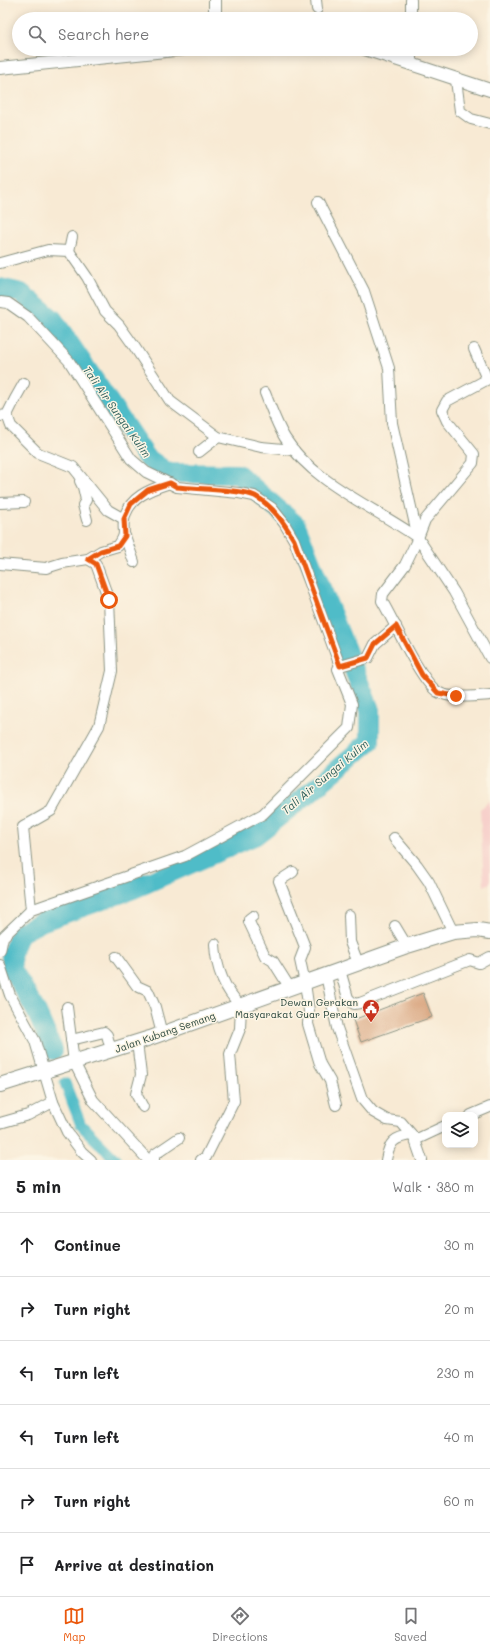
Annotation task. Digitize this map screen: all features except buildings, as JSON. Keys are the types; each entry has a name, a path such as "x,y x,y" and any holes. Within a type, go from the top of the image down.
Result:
{"main road":[{"name":"Jalan Kubang Semang","path":"0,1085 162,1034 407,946 453,932 478,930 490,932"}],"street":[{"path":"215,0 215,12"},
{"path":"411,0 411,12"},
{"path":"0,68 117,56"},
{"path":"385,56 490,90"},
{"path":"411,56 411,65"},
{"path":"456,80 460,111 471,119 490,124"},
{"path":"318,202 364,291 389,368 392,423 418,538 454,592 490,658"},
{"path":"68,251 72,237"},
{"path":"0,263 48,250 68,251"},
{"path":"68,251 87,277 105,311 120,325 170,401 218,437 260,447 294,450"},
{"path":"0,302 8,303 28,317 69,361 130,459 146,472 177,487 239,493 254,496 272,508 284,523 294,540 342,665"},
{"path":"474,349 489,379 447,401 442,410 447,421 474,454 473,463 425,520 405,565 383,594 382,601 422,675 438,693 456,696 490,695"},
{"path":"24,383 4,415 11,426 38,453 73,467 108,510 124,519"},
{"path":"265,393 285,438 294,450 315,471 356,500 401,526 418,538"},
{"path":"199,452 218,437"},
{"path":"73,467 83,486 86,500 83,505 87,520"},
{"path":"134,562 125,536 124,519 131,504 148,490 170,483"},
{"path":"0,503 24,502"},
{"path":"0,564 46,568 62,563 88,559 101,551 118,546 125,536"},
{"path":"31,910 23,827 51,811 69,781 99,726 112,670 109,600 96,564 88,559"},
{"path":"0,951 3,937 31,910 185,856 263,814 349,728 352,704 338,669 342,665 368,658 375,644 396,626"},
{"path":"394,838 430,882 453,932"},
{"path":"293,872 279,881 305,947 300,960 309,1011 308,1024 320,1064 330,1081 336,1105"},
{"path":"350,914 350,942 358,963"},
{"path":"253,916 249,918 249,922 260,947 265,956 273,961 290,988"},
{"path":"395,926 407,946"},
{"path":"201,1160 206,1157 234,1101 230,1054 240,1029 241,1006 233,998 222,977 216,961 215,944"},
{"path":"116,956 137,986 148,991 155,1007 162,1034"},
{"path":"340,970 348,998 354,1004 470,960 479,963 490,959"},
{"path":"0,965 10,995 35,1041 53,1102 67,1132 82,1152 91,1160"},
{"path":"326,975 337,1028 362,1099 373,1112 387,1120 401,1122 414,1138 422,1160"},
{"path":"67,1007 74,1062 93,1100 148,1160"},
{"path":"71,1040 104,1032 107,1035 111,1050"},
{"path":"137,1042 141,1075 136,1094 143,1107"},
{"path":"0,1123 28,1115 53,1102"},
{"path":"478,1112 490,1107"},
{"path":"386,1160 388,1151 393,1141 400,1138 414,1138 442,1127"},
{"path":"154,1160 154,1155 179,1138"}],"shaded area":[{"path":"490,801 490,883 484,886 480,809"}],"waterway":[{"name":"Tali Air Sungai Kulim","path":"0,288 21,293 53,319 147,458 168,473 238,474 296,525 370,710 370,741 309,793 256,835 133,889 43,921 20,933 11,955 12,969 36,1011 53,1050"},
{"name":"Tali Air Sungai Kulim","path":"65,1083 81,1125 116,1160"}],"place":[{"name":"Dewan Gerakan Masyarakat Guar Perahu","path":"371,1023"}],"route":[{"path":"109,600 96,564 88,559 101,551 118,546 125,536 124,519 131,504 148,490 170,483 177,487 239,493 254,496 272,508 284,523 294,540 340,666 368,658 375,644 396,626 422,675 438,693 456,696"}]}
